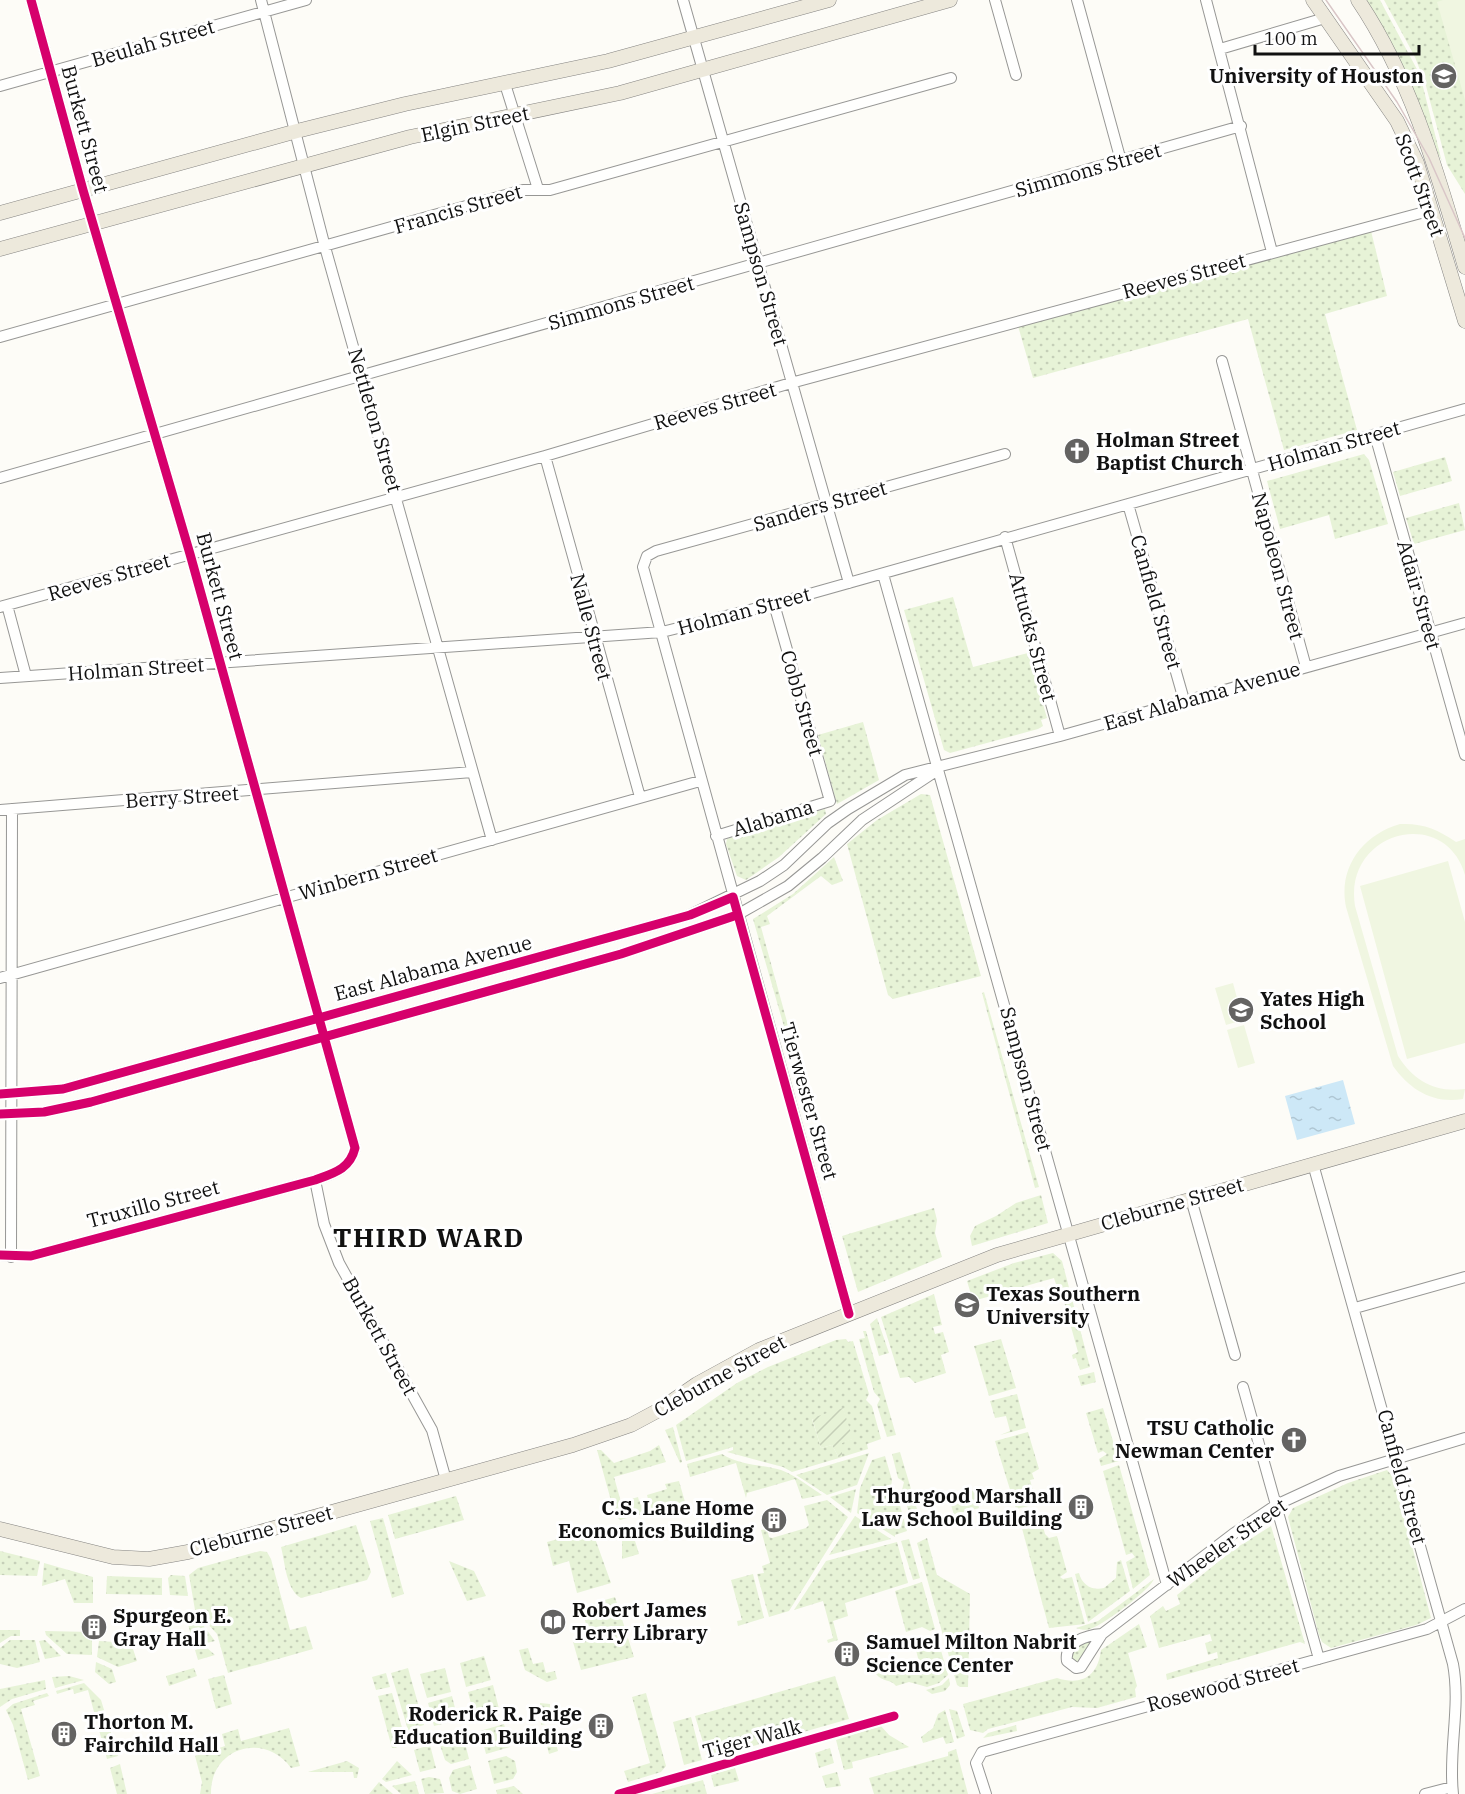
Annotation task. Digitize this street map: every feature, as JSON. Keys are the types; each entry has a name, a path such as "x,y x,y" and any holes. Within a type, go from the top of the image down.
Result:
{"main road":[{"name":"Elgin Street","path":"0,213 297,131 694,38 829,0"},
{"name":"Elgin Street","path":"0,249 305,164 514,115 620,93 703,71 924,3 950,0"},
{"name":"Scott Street","path":"1312,0 1397,121 1417,163 1465,321"},
{"name":"Scott Street","path":"1358,0 1398,69 1438,179 1465,267"},
{"name":"Cleburne Street","path":"0,1529 113,1557 149,1559 188,1552 573,1444 630,1425 759,1350 997,1255 1465,1121"}],"street":[{"name":"Burkett Street","path":"31,0 83,190 190,554 356,1148 352,1160 340,1171 315,1180 324,1224 339,1263 432,1430 446,1480"},
{"name":"Nettleton Street","path":"261,0 297,131 325,247 492,840"},
{"name":"Beulah Street","path":"0,86 306,0"},
{"name":"Sampson Street","path":"683,0 849,583"},
{"path":"995,0 1016,75"},
{"path":"1077,0 1121,161"},
{"path":"1206,0 1241,126 1272,252"},
{"path":"1220,49 1325,18"},
{"name":"Francis Street","path":"0,337 523,190 550,190 951,78"},
{"path":"505,84 538,189"},
{"name":"Simmons Street","path":"0,478 1241,126"},
{"name":"Reeves Street","path":"4,606 545,456 791,383 1432,210"},
{"name":"Napoleon Street","path":"1222,361 1306,667"},
{"name":"Holman Street","path":"0,678 662,632 883,574 1005,537 1465,409"},
{"name":"Adair Street","path":"1374,435 1465,755"},
{"name":"Sanders Street","path":"644,567 647,556 656,551 1005,454"},
{"name":"Nalle Street","path":"545,456 593,637 640,797"},
{"name":"Canfield Street","path":"1128,504 1184,700"},
{"name":"Attucks Street","path":"1005,537 1060,736"},
{"name":"Tierwester Street","path":"644,567 700,781 849,1314"},
{"name":"Sampson Street","path":"883,574 1167,1585"},
{"name":"Cobb Street","path":"774,604 830,801"},
{"path":"4,606 26,676"},
{"name":"East Alabama Avenue","path":"0,1094 63,1089 690,915 733,897 784,865 828,823 875,791 905,775 939,769 1465,623"},
{"name":"East Alabama Avenue","path":"0,1114 44,1112 171,1081 621,954 737,915 788,886 862,820 939,769"},
{"name":"Berry Street","path":"0,810 255,791 472,771"},
{"name":"Winbern Street","path":"0,978 700,781"},
{"name":"Alabama","path":"716,836 830,801"},
{"path":"5,1256 12,1114 12,809"},
{"path":"165,1061 171,1081"},
{"name":"Canfield Street","path":"1313,1164 1397,1457 1457,1685 1452,1790"},
{"name":"Truxillo Street","path":"5,1256 31,1256 315,1180"},
{"path":"1191,1199 1235,1355"},
{"path":"1355,1308 1465,1277"},
{"path":"1243,1387 1319,1659"},
{"name":"Wheeler Street","path":"1102,1634 1233,1534 1276,1505 1339,1476 1465,1438"},
{"name":"Rosewood Street","path":"986,1794 976,1763 979,1754 986,1750 1319,1659 1442,1622 1465,1609"},
{"path":"1425,1794 1452,1790"}],"green space":[{"path":"1364,0 1380,0 1420,75 1442,162"},
{"name":"University of Houston","path":"1384,0 1465,0 1465,194 1447,165 1426,86 1415,57"},
{"path":"1465,0 1465,100 1437,2"},
{"path":"1371,231 1387,296 1325,314 1357,430 1284,450 1248,319 1033,378 1018,326"},
{"path":"1364,454 1369,460 1388,524 1335,539 1329,515 1280,529 1267,481"},
{"path":"1445,457 1452,481 1400,496 1393,472"},
{"path":"1459,503 1465,530 1414,544 1406,518"},
{"path":"953,597 973,667 1028,653 1047,718 1041,720 1043,726 950,753 944,750 904,610"},
{"path":"863,722 879,780 837,804 818,735"},
{"path":"921,794 930,795 981,976 893,999 888,995 847,844 877,820"},
{"path":"825,809 826,814 779,857 746,880 737,876 726,844 727,839"},
{"path":"1400,824 1430,828 1456,842 1465,839 1465,875 1454,853 1438,840 1418,834 1398,836 1379,845 1364,860 1355,880 1355,906 1398,1056 1411,1072 1426,1083 1444,1089 1465,1089 1463,1099 1442,1099 1423,1093 1407,1082 1393,1066 1346,907 1344,893 1346,879 1356,855 1374,836"},
{"path":"834,857 843,881 832,885 821,876 767,916 770,924 761,927 789,1029 785,1030 753,919 793,894"},
{"path":"1448,861 1465,922 1465,1043 1407,1059 1360,886"},
{"path":"1233,983 1243,1020 1226,1025 1215,988"},
{"path":"984,992 1039,1187 1035,1188 982,993"},
{"path":"1244,1025 1255,1063 1238,1068 1227,1030"},
{"path":"1041,1195 1048,1223 972,1246 970,1236 975,1226 1016,1203"},
{"path":"934,1208 937,1220 935,1233 942,1257 858,1292 842,1236"},
{"path":"1053,1253 1062,1261 1090,1367 1080,1370 1076,1358 1073,1359 1072,1355 1078,1352 1063,1298 1057,1299 1056,1294 1059,1293 1054,1278 973,1301 967,1281 1014,1263"},
{"path":"934,1294 942,1325 933,1327 935,1334 943,1332 949,1352 941,1355 946,1373 915,1383 909,1377 900,1378 881,1317"},
{"path":"877,1318 889,1353 879,1356 870,1324"},
{"path":"863,1331 866,1331 896,1435 887,1437 877,1405 880,1399 874,1392 859,1339 865,1338"},
{"path":"846,1339 848,1342 853,1341 869,1394 866,1400 872,1406 881,1439 867,1444 868,1449 842,1457 841,1443 852,1439 843,1409 812,1419 821,1448 832,1445 839,1458 792,1472 783,1467 727,1452 733,1450 733,1447 686,1461 676,1425 737,1383 768,1367 836,1340"},
{"path":"1001,1339 1016,1388 989,1396 974,1346"},
{"path":"1094,1372 1096,1382 1081,1386 1078,1376"},
{"path":"1017,1394 1026,1428 1000,1435 1010,1431 1006,1416 995,1418 990,1401"},
{"path":"843,1408 853,1439 842,1443 842,1457 839,1458 832,1445 821,1448 812,1418"},
{"path":"1103,1408 1119,1461 1101,1466 1099,1459 1107,1454 1103,1451 1098,1453 1086,1413"},
{"path":"673,1427 682,1462 680,1463 665,1430"},
{"path":"1028,1432 1039,1469 1032,1473 1034,1479 1030,1480 1037,1504 1016,1509 995,1441"},
{"path":"659,1445 666,1462 614,1477 621,1502 638,1497 639,1501 648,1499 647,1495 667,1489 665,1484 679,1481 685,1502 620,1520 615,1515 597,1450 601,1450 614,1463 650,1451"},
{"path":"900,1452 922,1526 914,1529 902,1490 904,1482 898,1478 892,1454"},
{"path":"869,1453 857,1485 827,1495 796,1475"},
{"path":"722,1454 743,1463 781,1470 822,1495 802,1499 795,1479 747,1493 746,1498 736,1463 690,1477 687,1464"},
{"path":"885,1456 892,1480 891,1487 896,1491 907,1531 895,1537 857,1513 860,1488 872,1460"},
{"path":"1119,1465 1150,1575 1133,1589 1126,1562 1135,1557 1132,1553 1126,1555 1103,1471"},
{"path":"1387,1470 1394,1478 1431,1618 1416,1625 1331,1648 1322,1642 1319,1635 1288,1517 1293,1508 1348,1483"},
{"path":"856,1489 851,1513 830,1497"},
{"path":"975,1490 979,1508 954,1515 949,1498"},
{"path":"456,1496 464,1520 395,1539 388,1515"},
{"path":"827,1500 848,1517 789,1611 769,1617 757,1574 764,1573 762,1566 770,1563 761,1530 767,1529 769,1537 772,1538 806,1528 809,1525 804,1506"},
{"path":"1040,1515 1045,1534 1049,1538 1057,1536 1067,1572 1060,1577 1063,1579 1072,1577 1085,1624 1049,1628 1020,1521"},
{"path":"855,1516 891,1539 829,1555"},
{"path":"383,1518 404,1594 392,1598 370,1521"},
{"path":"356,1525 371,1572 367,1580 301,1598 296,1594 289,1582 281,1547"},
{"path":"1271,1526 1305,1644 1300,1642 1167,1680 1166,1674 1218,1658 1217,1652 1208,1655 1205,1643 1212,1641 1210,1634 1159,1648 1150,1616 1163,1606 1166,1611 1180,1604 1177,1595 1233,1550"},
{"path":"592,1530 611,1583 577,1593 569,1561 553,1566 547,1542"},
{"path":"632,1531 639,1554 622,1559 622,1536"},
{"path":"927,1538 937,1575 970,1594 968,1687 957,1685 917,1543"},
{"path":"909,1539 920,1578 913,1580 901,1541"},
{"path":"897,1542 908,1583 845,1603 848,1616 833,1621 838,1640 828,1643 827,1640 833,1638 823,1601 794,1610 826,1561"},
{"path":"0,1551 40,1561 37,1576 0,1575"},
{"path":"260,1551 267,1552 271,1559 290,1630 306,1626 313,1649 228,1673 217,1634 195,1610 189,1575 198,1568"},
{"path":"1121,1560 1130,1591 1088,1622 1075,1574 1079,1573 1082,1581 1088,1586 1095,1589 1104,1588 1116,1578 1117,1562"},
{"path":"449,1561 474,1571 486,1596 467,1601"},
{"path":"44,1563 93,1577 93,1603 74,1603 65,1579 42,1586"},
{"path":"753,1574 764,1618 738,1626 737,1621 742,1620 731,1580"},
{"path":"171,1575 185,1576 188,1596 170,1595 168,1578"},
{"path":"107,1576 162,1578 162,1595 106,1594"},
{"path":"1154,1579 1135,1599 1104,1621 1088,1630 1076,1628 1098,1621"},
{"path":"922,1582 935,1629 930,1631 922,1627 906,1632 895,1591"},
{"path":"615,1597 634,1657 581,1670 573,1642 590,1637 581,1607"},
{"path":"188,1624 203,1625 215,1641 194,1646"},
{"path":"1139,1624 1147,1647 1128,1653 1137,1686 1136,1697 1097,1708 1072,1707 988,1729 983,1733 970,1730 963,1704 1057,1678 1081,1680 1087,1677 1096,1666 1101,1650"},
{"path":"0,1630 20,1630 20,1636 11,1636 0,1643"},
{"path":"45,1631 92,1632 92,1655 67,1654 46,1635"},
{"path":"936,1633 948,1675 939,1683 927,1687 909,1682 896,1686 876,1674 919,1662 915,1646 927,1642 931,1635"},
{"path":"1090,1639 1092,1642 1085,1651 1083,1659 1078,1663 1072,1662 1071,1651"},
{"path":"10,1640 35,1640 40,1662 17,1668 0,1664 0,1648"},
{"path":"45,1640 61,1656 45,1659 39,1641"},
{"path":"99,1641 131,1643 137,1661 118,1667 97,1657"},
{"path":"206,1647 215,1655 198,1660 195,1650"},
{"path":"528,1648 533,1664 543,1662 546,1673 555,1671 557,1679 547,1682 525,1670 519,1650"},
{"path":"484,1656 491,1680 466,1687 460,1663"},
{"path":"96,1662 112,1669 116,1682 109,1684 95,1672"},
{"path":"194,1668 197,1676 169,1686 166,1676"},
{"path":"408,1668 424,1725 408,1730 391,1673"},
{"path":"445,1668 451,1692 427,1698 420,1674"},
{"path":"386,1673 390,1687 376,1690 372,1677"},
{"path":"224,1675 232,1704 216,1709 208,1679"},
{"path":"69,1676 84,1680 55,1688 52,1677"},
{"path":"835,1676 849,1719 708,1759 695,1716"},
{"path":"949,1678 950,1685 945,1691 932,1694 926,1690 942,1685"},
{"path":"45,1680 46,1689 12,1699 0,1707 0,1689"},
{"path":"84,1683 101,1700 118,1756 107,1759 88,1690 74,1694 73,1689 57,1694 56,1691"},
{"path":"493,1685 499,1709 474,1715 468,1692"},
{"path":"47,1693 49,1696 33,1701 35,1705 21,1709 40,1776 28,1780 13,1725 6,1710 13,1704"},
{"path":"392,1693 403,1731 397,1733 400,1743 396,1748 392,1748 378,1696"},
{"path":"646,1693 666,1766 661,1772 628,1782 624,1771 650,1763 632,1697"},
{"path":"452,1696 458,1720 434,1726 428,1703"},
{"path":"540,1703 550,1704 550,1723 541,1725"},
{"path":"949,1709 957,1711 965,1736 957,1739"},
{"path":"945,1710 954,1742 946,1744 943,1737 923,1743 921,1737 933,1728 938,1714"},
{"path":"691,1717 702,1760 684,1765 673,1722"},
{"path":"504,1724 510,1747 486,1754 480,1731"},
{"path":"1016,1725 1017,1731 983,1738 988,1733"},
{"path":"881,1726 889,1735 909,1747 852,1762 853,1768 844,1770 836,1740"},
{"path":"289,1728 300,1766 291,1768 280,1757 267,1750 254,1748 240,1750 219,1765 213,1778 211,1794 200,1794 202,1782 195,1756 225,1746 222,1734 238,1729 241,1741"},
{"path":"553,1733 558,1751 549,1754 544,1735"},
{"path":"463,1735 469,1759 451,1764 445,1760 439,1742"},
{"path":"430,1745 436,1768 420,1772 414,1750"},
{"path":"830,1748 834,1763 819,1768 815,1753"},
{"path":"956,1749 968,1794 874,1794 869,1778 948,1756 948,1752"},
{"path":"506,1756 515,1761 517,1772 513,1779 494,1784 488,1761"},
{"path":"347,1761 359,1768 357,1778 354,1778 353,1772 308,1772"},
{"path":"397,1761 412,1775 386,1782 382,1779"},
{"path":"120,1764 127,1794 117,1794 110,1768"},
{"path":"470,1765 477,1789 460,1794 452,1791 449,1778 453,1770"},
{"path":"735,1768 739,1781 714,1787 711,1775"},
{"path":"837,1772 841,1786 826,1788 822,1776"},
{"path":"429,1777 440,1779 444,1793 425,1794 421,1779"},
{"path":"703,1780 707,1794 652,1794"},
{"path":"415,1781 419,1794 401,1794 392,1786"},
{"path":"379,1782 393,1794 369,1794"},
{"path":"514,1786 523,1794 497,1794 496,1790"}],"water":[{"path":"1343,1080 1355,1124 1297,1140 1285,1096"}],"tram line":[{"path":"1326,0 1397,102 1429,158 1465,238"}],"cycle path":[{"path":"0,1255 31,1256 315,1180 345,1166 355,1148 190,554 83,190 31,0"},
{"path":"0,1094 63,1089 690,915 733,897 849,1314"},
{"path":"0,1114 44,1112 91,1102 621,954 737,915"},
{"name":"Tiger Walk","path":"619,1794 894,1716"}],"place":[{"name":"University of Houston","path":"1444,76"},
{"name":"Holman Street Baptist Church","path":"1077,451"},
{"name":"Yates High School","path":"1241,1010"},
{"name":"Texas Southern University","path":"967,1305"},
{"name":"TSU Catholic Newman Center","path":"1294,1440"},
{"name":"Thurgood Marshall Law School Building","path":"1081,1507"},
{"name":"C.S. Lane Home Economics Building","path":"774,1520"},
{"name":"Robert James Terry Library","path":"553,1622"},
{"name":"Spurgeon E. Gray Hall","path":"94,1627"},
{"name":"Samuel Milton Nabrit Science Center","path":"847,1654"},
{"name":"Roderick R. Paige Education Building","path":"601,1726"},
{"name":"Thorton M. Fairchild Hall","path":"64,1734"}],"district":[{"name":"THIRD WARD","path":"429,1238"}]}
